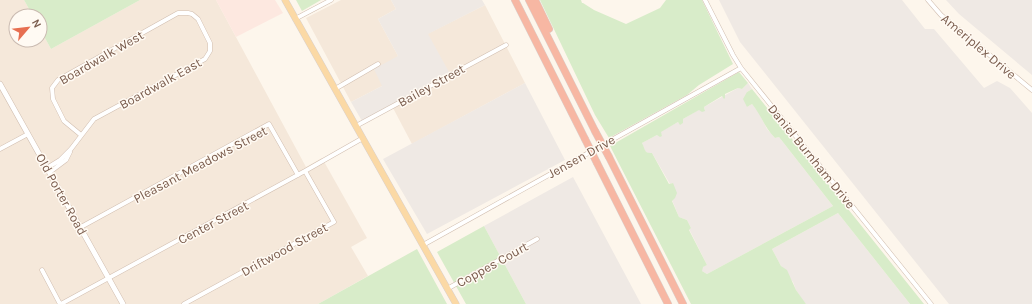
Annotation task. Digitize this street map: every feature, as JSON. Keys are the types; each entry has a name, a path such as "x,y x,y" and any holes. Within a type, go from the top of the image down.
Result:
{"highway":[{"path":"529,0 683,304"},
{"path":"535,0 576,83 590,122"},
{"path":"515,1 668,304"}],"main road":[{"path":"284,0 456,304"}],"street":[{"path":"294,16 331,0"},
{"name":"Daniel Burnham Drive","path":"705,0 741,68 931,304"},
{"name":"Ameriplex Drive","path":"928,0 941,15 1032,90"},
{"name":"Boardwalk East","path":"48,170 71,149 94,119 205,59 208,55 210,46 209,39 198,19 192,14 183,12"},
{"name":"Boardwalk West","path":"81,135 64,121 53,99 51,93 55,83 61,78 183,12"},
{"name":"Bailey Street","path":"356,126 506,44"},
{"path":"335,89 378,64"},
{"name":"Jensen Drive","path":"423,245 741,68"},
{"name":"Old Porter Road","path":"0,84 123,304"},
{"name":"Pleasant Meadows Street","path":"81,227 269,124 298,176"},
{"path":"0,149 28,134"},
{"name":"Center Street","path":"61,304 298,176 363,138"},
{"name":"Driftwood Street","path":"184,304 334,222 305,171"},
{"name":"Coppes Court","path":"447,289 537,239"},
{"path":"42,270 61,304"}],"shaded area":[{"path":"0,0 24,0 28,8 8,8 8,48 48,48 48,44 51,49 140,0 216,0 306,167 322,158 367,238 351,247 368,276 318,304 0,304"},
{"path":"216,0 275,0 283,13 236,37"},
{"path":"341,0 391,0 396,9 378,19 398,56 382,86 351,102 306,18"},
{"path":"391,0 482,0 485,5 428,34 449,72 362,121 351,102 382,86 374,69 398,56 378,19 396,9"},
{"path":"719,0 902,0 925,29 934,29 984,88 997,81 1010,88 1032,113 1032,304 949,304 740,42"},
{"path":"946,0 1032,0 1032,75 959,14"},
{"path":"485,5 525,83 412,144 393,108 451,77 427,34"},
{"path":"525,83 565,160 427,234 383,159"},
{"path":"748,83 752,89 747,92 747,107 752,104 758,111 767,129 775,138 779,137 833,206 707,274 702,271 702,267 707,265 689,229 691,228 687,220 679,217 672,200 673,183 670,184 652,153 645,151 642,143 657,135 662,136 660,132 678,122 680,124 683,123 683,119 700,109 705,110 704,107 738,88 742,89"},
{"path":"573,177 641,304 526,304 484,226"},
{"path":"838,213 910,304 806,304 803,301 772,249"}],"green space":[{"path":"24,0 140,0 51,49 48,44 48,8 28,8"},
{"path":"296,0 321,0 302,11"},
{"path":"540,0 581,0 582,3 594,10 626,24 660,8 666,0 702,0 733,64 699,85 687,95 609,138 595,115"},
{"path":"739,72 748,83 742,89 738,88 725,94 724,99 722,96 704,107 705,111 702,112 699,110 683,119 683,123 680,125 678,122 661,132 662,136 660,137 657,135 642,143 647,153 652,153 669,184 673,183 677,193 672,201 679,217 687,220 691,228 689,230 707,265 703,267 702,271 707,274 833,206 779,137 775,138 752,104 747,107 743,99 747,92 752,89 924,304 910,304 838,213 772,249 781,266 787,270 796,290 806,304 691,304 610,146"},
{"path":"484,226 526,304 466,304 437,252"},
{"path":"417,249 447,304 318,304"}]}
